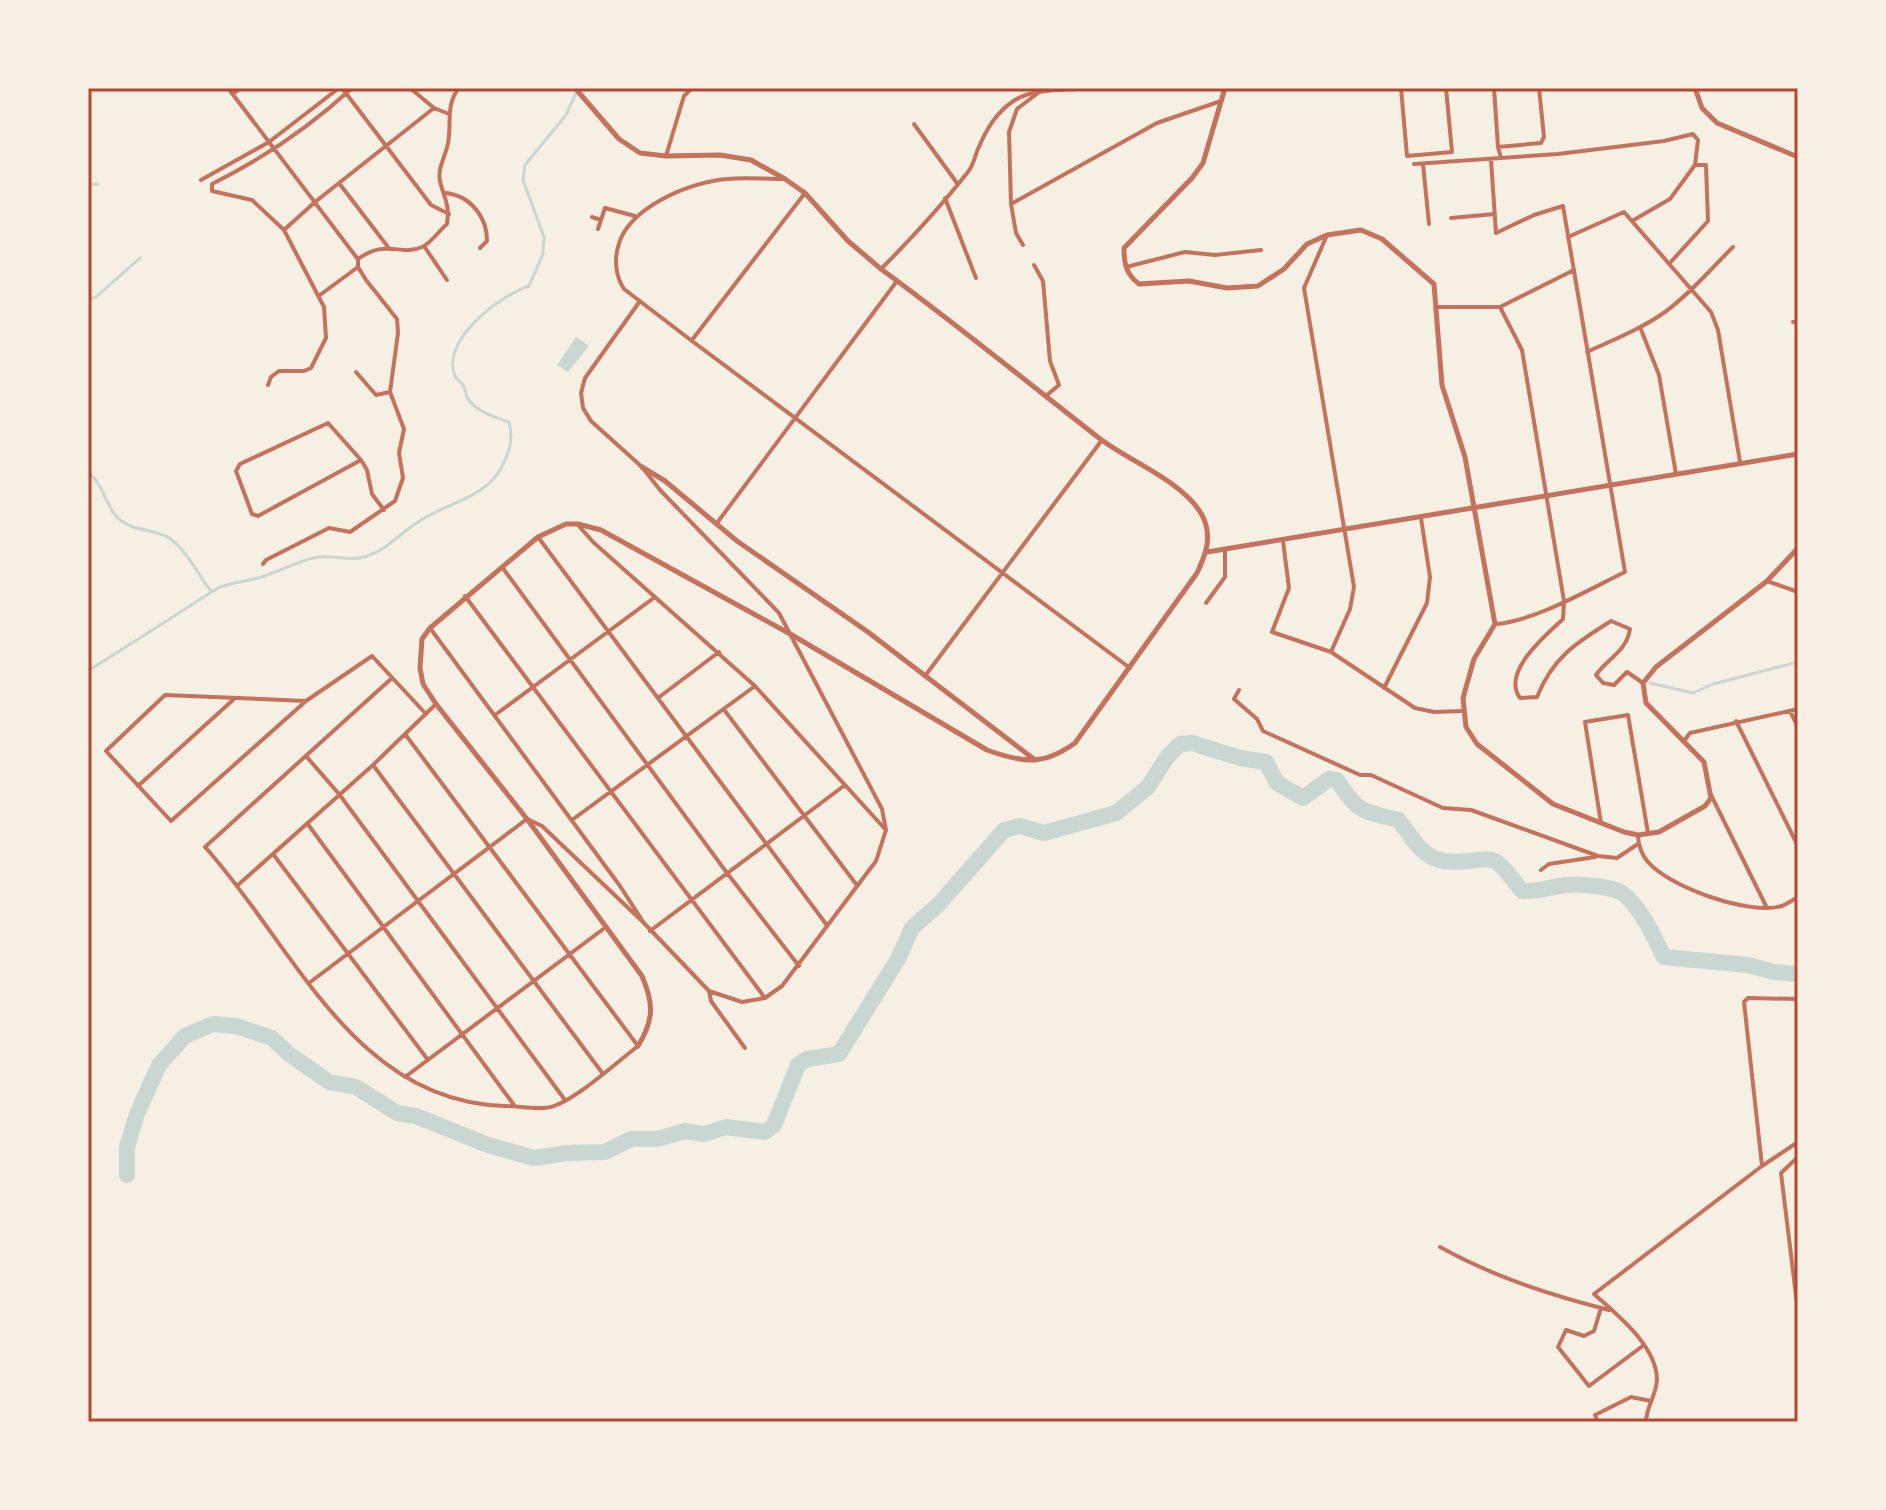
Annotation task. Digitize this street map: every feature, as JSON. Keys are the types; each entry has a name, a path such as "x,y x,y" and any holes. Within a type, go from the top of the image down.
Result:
{"street":[{"path":"228,88 358,259 358,267 397,319 390,392 404,429 399,453 403,478 395,501 350,532 329,528 263,564"},
{"path":"233,94 241,88"},
{"path":"201,180 269,142 340,88 431,205 449,214"},
{"path":"268,385 271,377 279,371 311,368 326,338 326,318 320,295 284,230 252,200 212,191 212,184 247,167 274,149 352,88"},
{"path":"410,88 434,108 449,114"},
{"path":"358,259 370,251 388,247 410,250 424,246 447,224 449,214 440,169 449,142 453,95 459,88"},
{"path":"392,678 205,847 238,885 352,1037 374,1057 423,1088 482,1106 551,1108 603,1074 638,1046 648,1029 651,996 642,976 423,684 420,668 422,639 465,596 552,529 578,524 601,530 792,635 987,750 1010,759 1036,761 1058,755 1075,743 1197,573 1207,552 1208,536 1202,516 1190,500 1102,440 881,269 848,241 805,193 751,160 720,155 640,153 619,139 575,88"},
{"path":"666,156 684,96 692,88"},
{"path":"881,269 925,226 970,170 988,126 1017,98 1088,88"},
{"path":"1225,88 1203,163 1126,245 1124,261 1129,276 1139,284 1189,281 1227,288 1250,288 1284,269 1307,244 1327,235 1361,230 1382,239 1434,284 1442,385 1465,457 1495,624 1474,659 1467,680 1463,711 1466,727 1477,744 1553,804 1638,835 1659,832 1705,806 1711,795"},
{"path":"1401,88 1407,156 1452,152 1446,88"},
{"path":"1494,88 1501,158"},
{"path":"1498,147 1541,143 1544,137 1539,88"},
{"path":"1695,88 1702,108 1717,123 1798,157"},
{"path":"1023,245 1016,233 1011,204 1009,132 1017,109 1038,93"},
{"path":"1011,204 1157,123 1222,101"},
{"path":"284,230 434,108"},
{"path":"914,124 957,183"},
{"path":"1414,164 1491,160 1664,141 1693,134 1698,140 1695,165 1670,199 1632,221"},
{"path":"1491,160 1496,233 1534,215 1563,206 1625,572 1564,601 1507,623 1495,624"},
{"path":"1423,164 1429,224"},
{"path":"1669,264 1708,221 1706,165 1695,165"},
{"path":"785,179 726,179 702,183 635,216 622,231 617,251 619,282 692,341 1130,668"},
{"path":"339,183 388,247"},
{"path":"446,193 454,194 478,210 484,219 487,241 480,248"},
{"path":"692,341 805,193"},
{"path":"945,198 976,278"},
{"path":"598,229 605,208 635,216"},
{"path":"1568,237 1624,212 1711,312 1718,330 1740,462"},
{"path":"1451,218 1495,214"},
{"path":"592,217 601,220"},
{"path":"1327,235 1304,288 1354,587 1350,609 1331,652"},
{"path":"424,246 447,280"},
{"path":"1587,352 1640,327 1665,311 1692,289 1733,247"},
{"path":"1126,267 1189,251 1215,255 1261,250"},
{"path":"1034,265 1043,281 1050,361 1059,385 1047,395"},
{"path":"320,295 358,267"},
{"path":"1437,307 1500,307 1574,270"},
{"path":"717,523 897,281"},
{"path":"527,819 542,826 643,922 709,991 742,1002 765,998 782,986 799,966 826,924 876,861 886,830 882,809 779,613 660,490 642,467 591,421 583,408 581,393 585,378 640,301"},
{"path":"1500,307 1522,350 1564,601 1563,619 1523,660 1516,679 1516,691 1520,698 1537,697 1545,677 1564,653 1611,621 1630,629 1621,651 1596,675 1603,683 1614,685 1627,672 1643,683 1646,703 1704,762 1711,795 1767,908"},
{"path":"1640,327 1659,375 1676,474"},
{"path":"356,372 376,395 390,392"},
{"path":"361,460 258,516 252,514 236,471 240,464 328,423 361,460 367,470 372,494 384,510"},
{"path":"925,676 1102,440"},
{"path":"1207,552 1798,454"},
{"path":"642,467 665,481 1036,761"},
{"path":"1384,688 1427,603 1430,577 1421,518"},
{"path":"578,524 593,542 755,686 886,830"},
{"path":"538,537 826,924"},
{"path":"1283,541 1289,588 1272,632 1331,652 1415,708 1434,712 1463,711"},
{"path":"1643,683 1656,667 1767,581 1798,548"},
{"path":"1206,603 1225,577 1225,550"},
{"path":"502,567 799,966"},
{"path":"1767,581 1798,592"},
{"path":"465,596 765,998"},
{"path":"495,715 655,597"},
{"path":"430,628 638,911 643,922"},
{"path":"658,698 719,652"},
{"path":"306,701 165,695 106,751 171,821 306,701 372,656 426,714"},
{"path":"572,820 650,766 755,686"},
{"path":"1239,690 1234,699 1257,719 1263,731 1443,808 1471,810 1598,856 1617,858 1638,844"},
{"path":"138,786 236,698"},
{"path":"238,885 373,765 436,704"},
{"path":"1684,741 1690,733 1798,709"},
{"path":"724,710 856,884"},
{"path":"1790,710 1798,727"},
{"path":"1601,823 1585,722 1628,715 1648,834"},
{"path":"1736,721 1798,844"},
{"path":"405,734 638,1046"},
{"path":"306,756 339,794 565,1100"},
{"path":"373,765 603,1074"},
{"path":"650,931 845,785"},
{"path":"309,983 527,819"},
{"path":"307,823 515,1106"},
{"path":"1638,835 1638,844 1649,863 1679,883 1727,900 1767,908 1782,906 1798,897"},
{"path":"273,854 428,1060"},
{"path":"1541,870 1549,864 1598,856"},
{"path":"405,1077 606,927"},
{"path":"709,991 711,1001 745,1048"},
{"path":"1762,1166 1744,1002 1748,998 1798,999"},
{"path":"1646,1422 1657,1375 1644,1345 1629,1325 1594,1294 1798,1142"},
{"path":"1798,1157 1781,1173 1798,1312"},
{"path":"1440,1247 1477,1268 1543,1294 1613,1311"},
{"path":"1601,1308 1594,1331 1584,1336 1566,1330 1558,1347 1589,1386 1644,1345"},
{"path":"1598,1422 1595,1415 1631,1397 1651,1401"}],"shaded area":[{"path":"576,337 589,346 568,372 557,365"}],"waterway":[{"path":"88,671 218,588 262,577 318,557 361,558 374,553 425,517 472,495 494,478 508,451 509,422 475,407 467,397 463,385 455,376 453,362 456,348 464,334 489,309 529,286 543,254 544,237 523,180 525,165 566,115 577,91"},
{"path":"88,185 98,184"},
{"path":"88,300 96,297 140,258"},
{"path":"88,472 118,518 130,526 156,533 176,543 211,591"},
{"path":"1650,683 1693,693 1713,684 1798,662"},
{"path":"127,1175 127,1147 137,1114 159,1065 185,1036 213,1024 236,1026 272,1038 329,1082 356,1087 397,1113 416,1116 488,1145 534,1158 605,1152 631,1139 657,1139 685,1131 704,1134 726,1127 765,1132 774,1125 798,1065 807,1059 839,1054 898,959 912,928 939,904 1004,830 1020,826 1044,833 1116,813 1148,787 1167,757 1180,744 1192,743 1240,758 1266,762 1277,783 1303,798 1329,779 1337,780 1350,799 1362,809 1399,820 1426,854 1443,861 1492,860 1522,891 1572,885 1595,886 1622,893 1641,914 1664,957 1748,965 1798,974"}]}
